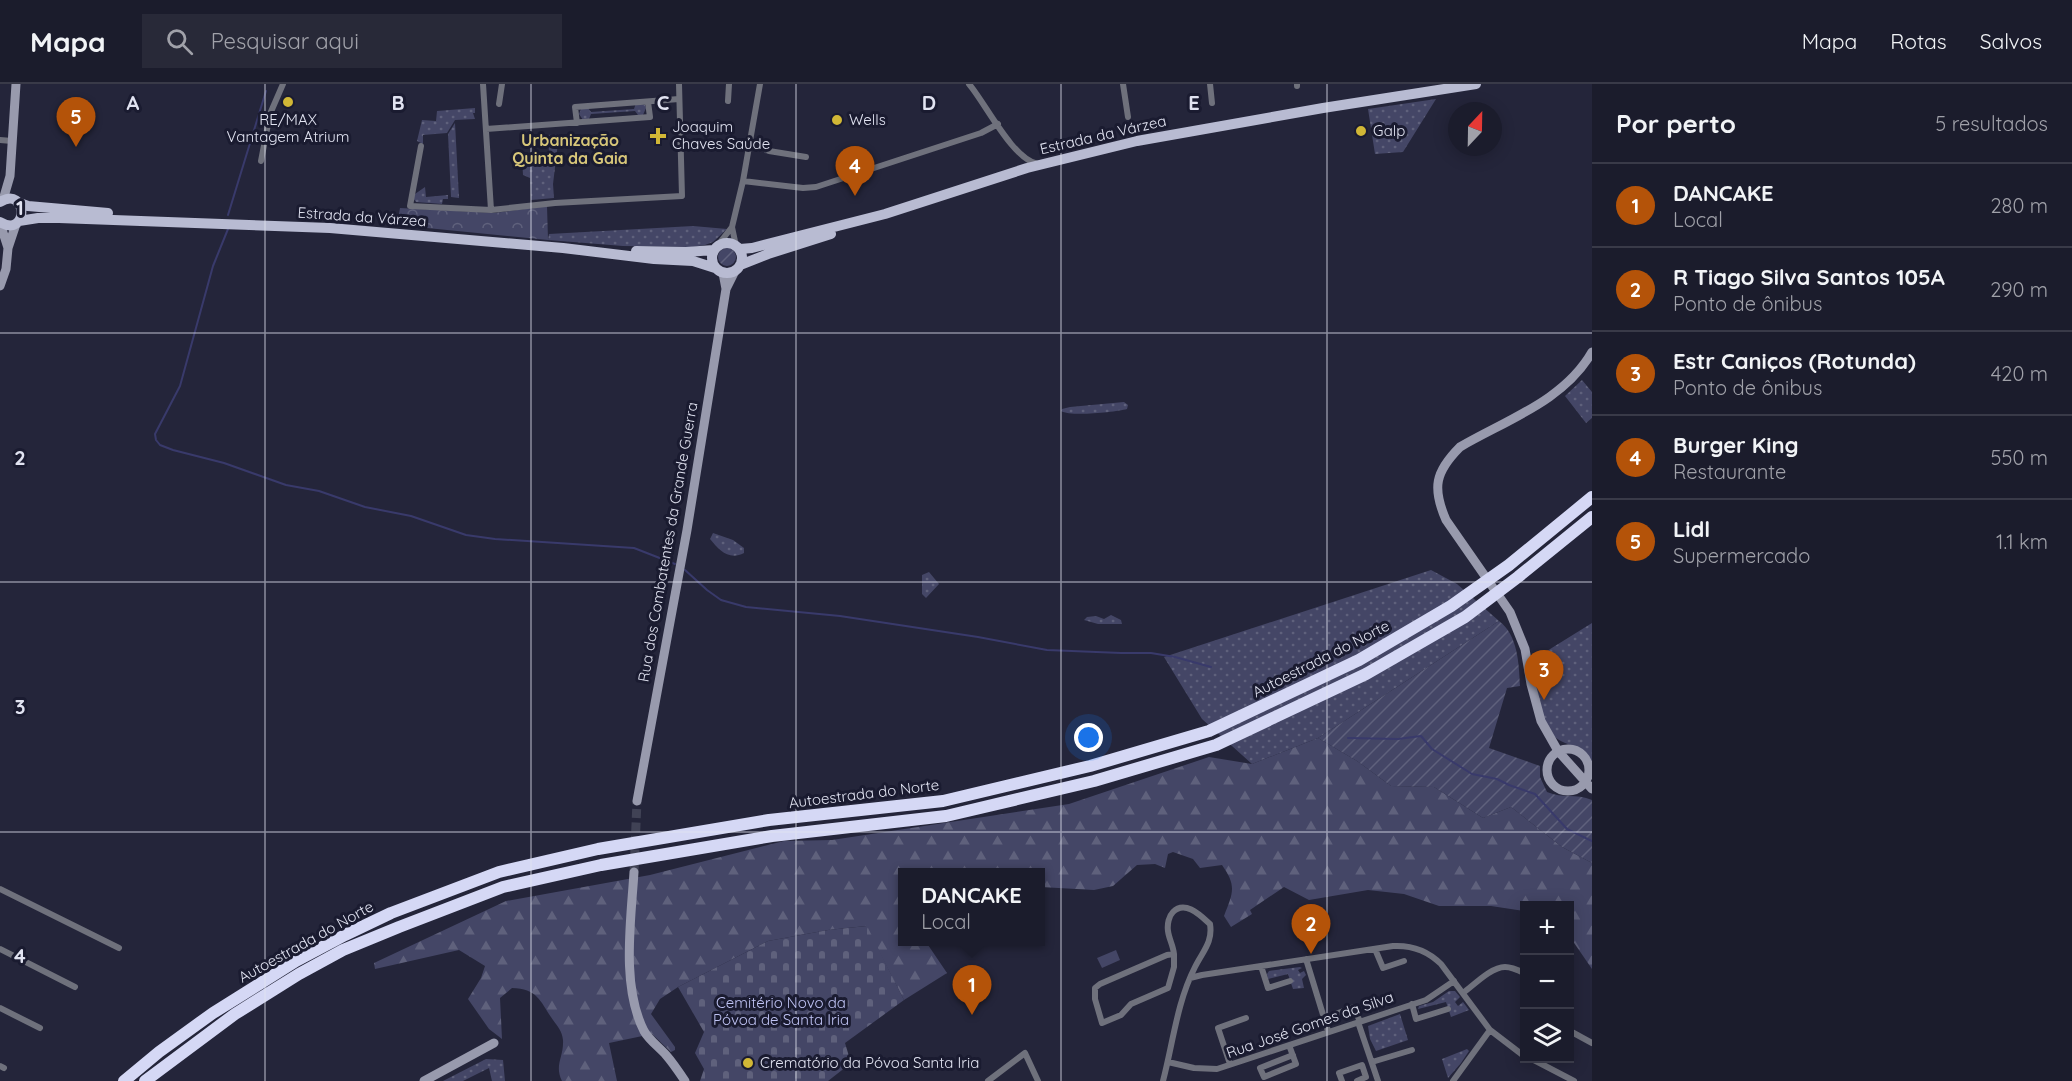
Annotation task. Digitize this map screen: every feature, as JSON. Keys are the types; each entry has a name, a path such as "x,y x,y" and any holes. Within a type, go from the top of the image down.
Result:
{"highway":[{"name":"Autoestrada do Norte","path":"124,1081 213,1013 296,961 391,912 499,872 598,849 769,820 943,801 1090,765 1209,730 1359,660 1451,606 1509,565 1592,497"},
{"name":"Autoestrada do Norte","path":"145,1081 234,1014 299,974 343,951 503,887 601,865 772,836 946,816 1094,781 1216,745 1366,674 1465,617 1592,517"}],"main road":[{"name":"Estrada da Várzea","path":"563,248 655,252 716,248 727,242 738,248 752,248 885,214 1013,172 1137,141 1476,84"},
{"name":"Estrada da Várzea","path":"1,201 9,199 28,207 95,211 159,221"},
{"path":"16,201 22,210 17,222"},
{"name":"Estrada da Várzea","path":"0,223 8,226 38,218 330,228 693,261 719,270 738,268 768,254 846,230 885,214"},
{"path":"716,248 711,259 719,270"},
{"path":"738,248 742,255 738,268"}],"street":[{"path":"261,161 270,114 283,84"},
{"path":"483,84 491,210"},
{"path":"499,104 502,84"},
{"path":"421,146 410,206 491,210 682,196 678,84"},
{"path":"728,101 729,84"},
{"path":"716,248 732,227 752,147 760,84"},
{"path":"969,84 1018,153 1031,162 1044,164"},
{"path":"1123,84 1128,117"},
{"path":"1210,84 1212,103"},
{"path":"1,201 10,176 15,85"},
{"path":"577,123 575,107 679,99"},
{"path":"486,129 650,117 648,102"},
{"path":"743,181 803,188 816,187 981,133 998,124"},
{"path":"0,140 12,141"},
{"path":"769,151 806,157"},
{"path":"1013,172 1019,162 1018,153"},
{"path":"10,176 16,201"},
{"path":"0,286 6,269 8,248 17,222"},
{"path":"0,223 8,248"},
{"path":"732,227 738,248"},
{"name":"Rua dos Combatentes da Grande Guerra","path":"637,801 687,530 726,289 738,268"},
{"name":"Rua dos Combatentes da Grande Guerra","path":"719,270 726,289"},
{"path":"1589,786 1558,751 1542,721 1531,684 1525,649 1510,612 1446,520 1439,504 1437,491 1439,473 1460,447 1550,397 1584,366 1592,352"},
{"path":"1578,750 1591,766 1589,786 1574,791 1560,790 1550,781 1548,761 1558,751 1578,750"},
{"path":"634,872 630,943 635,1006 645,1031 685,1081"},
{"path":"0,889 119,948"},
{"path":"1163,1081 1190,978 1212,936 1210,924 1192,909 1185,907 1176,909 1169,916 1168,930 1173,945 1174,954 1174,967 1168,988 1131,1004 1121,1015 1102,1023 1095,999 1095,988 1132,970 1174,954"},
{"path":"1190,978 1400,946 1423,951 1441,964 1490,1030 1520,1053"},
{"path":"0,949 75,987"},
{"path":"1375,949 1383,968 1404,962"},
{"path":"1306,959 1328,1031"},
{"path":"1261,966 1268,988 1290,981"},
{"path":"1463,993 1501,967 1520,972"},
{"name":"Rua José Gomes da Silva","path":"1168,1062 1210,1070 1426,1000 1454,981"},
{"path":"1412,1004 1416,1019 1448,1009"},
{"path":"1333,1015 1354,1007 1378,1081"},
{"path":"0,1008 40,1028"},
{"path":"1230,1064 1218,1028 1246,1018"},
{"path":"1453,1081 1490,1030"},
{"path":"1574,1034 1592,1043"},
{"path":"424,1081 494,1042"},
{"path":"1289,1045 1293,1055 1296,1064 1264,1077 1260,1068 1293,1055"},
{"path":"1364,1072 1373,1065 1412,1050"},
{"path":"988,1081 1025,1053 1038,1081"},
{"path":"1538,1063 1574,1081"},
{"path":"1342,1081 1339,1073 1362,1065 1366,1077 1357,1081"}],"green space":[{"path":"1436,99 1403,152 1375,154 1368,109"},
{"path":"636,103 645,105 643,115 638,115 635,111 591,114 589,119 583,120 579,114 581,109 588,108 591,112 634,109"},
{"path":"475,108 475,113 473,113 475,119 455,120 447,133 423,135 423,144 417,141 422,120 436,121 437,111"},
{"path":"455,123 459,198 451,197 448,134"},
{"path":"559,134 553,184 554,198 531,200 530,178 523,175 522,158 524,155 549,153 548,135"},
{"path":"425,187 426,197 448,195 448,199 443,199 442,204 416,202 413,198 415,194"},
{"path":"547,206 548,240 397,225 400,208 494,213"},
{"path":"693,226 727,229 713,242 691,247 623,246 548,240 549,234"},
{"path":"727,248 735,253 736,257 731,265 727,266 719,261 718,257 723,249"},
{"path":"1582,380 1592,392 1592,418 1586,423 1565,396"},
{"path":"1124,402 1128,405 1127,409 1083,414 1061,411 1070,407"},
{"path":"713,533 733,540 744,548 744,553 734,556 725,553 710,539"},
{"path":"1431,570 1457,584 1499,621 1318,738 1252,764 1202,719 1164,657"},
{"path":"929,572 939,584 926,598 922,594 922,575"},
{"path":"1111,615 1121,620 1122,624 1098,624 1084,620 1087,617 1096,616 1104,619"},
{"path":"1499,621 1514,642 1520,686 1507,688 1489,748 1540,766 1540,777 1547,792 1592,800 1592,863 1562,847 1511,807 1483,818 1434,787 1391,786 1357,761 1318,738"},
{"path":"1592,623 1592,765 1584,752 1556,738 1545,723 1539,702 1534,659"},
{"path":"1318,738 1357,761 1391,786 1434,787 1483,818 1511,807 1562,847 1592,863 1592,969 1574,943 1574,901 1520,901 1520,910 1491,906 1439,906 1404,894 1368,890 1309,900 1284,887 1250,910 1252,914 1231,927 1224,916 1232,884 1222,865 1200,868 1193,859 1173,852 1168,854 1165,868 1155,864 1137,865 1113,886 1094,890 1045,887 1045,868 898,868 898,946 929,946 947,973 904,1000 866,926 768,941 678,987 660,999 651,1014 675,1050 671,1052 652,1034 609,1043 617,1081 562,1081 559,1065 563,1046 562,1034 541,1002 528,991 512,988 500,998 502,1039 489,1029 468,999 481,978 485,966 459,950 375,969 374,963 506,901 650,875 784,841 832,840 1069,804 1209,757 1252,764"},
{"name":"Cemitério Novo da Póvoa de Santa Iria","path":"867,926 904,1000 845,1043 851,1063 828,1081 700,1081 704,1069 695,1053 704,1032 678,987 768,941 828,930"},
{"path":"1116,950 1120,960 1102,968 1097,958"},
{"path":"1302,968 1298,970 1300,973 1304,971 1306,975 1302,979 1304,988 1293,989 1288,974 1268,979 1269,971"},
{"path":"1449,991 1455,991 1460,997 1455,1002 1458,1006 1463,1002 1469,1010 1451,1017 1446,1002 1418,1009 1419,1006 1433,1002"},
{"path":"1400,1014 1408,1040 1376,1051 1370,1039 1368,1026"},
{"path":"1467,1049 1469,1051 1448,1078 1442,1059"},
{"path":"486,1059 503,1060 505,1081 492,1081 489,1068 463,1081 443,1081"}],"waterway":[{"path":"228,215 266,91"},
{"path":"228,229 213,266 180,386 155,434 160,445 224,463 286,485 319,491 365,507 411,516 466,535 634,548 675,564"},
{"path":"685,570 721,600 746,607 840,616 1047,650 1151,653 1211,667"},
{"path":"1348,738 1398,739 1421,736 1432,749 1472,774 1497,779 1535,794 1567,829 1592,841"}],"tunnel":[{"path":"756,148 769,151"},
{"path":"634,872 637,801"}],"place":[{"name":"RE/MAX Vantagem Atrium","path":"288,102"},
{"name":"Wells","path":"837,120"},
{"name":"Galp","path":"1361,131"},
{"name":"Joaquim Chaves Saúde","path":"658,136"},
{"name":"Lidl","path":"76,147"},
{"name":"Burger King","path":"855,196"},
{"name":"Estr Caniços (Rotunda)","path":"1544,700"},
{"name":"R Tiago Silva Santos 105A","path":"1311,954"},
{"name":"DANCAKE","path":"972,1015"},
{"name":"Crematório da Póvoa Santa Iria","path":"748,1063"}],"district":[{"name":"Urbanização Quinta da Gaia","path":"570,149"}]}
